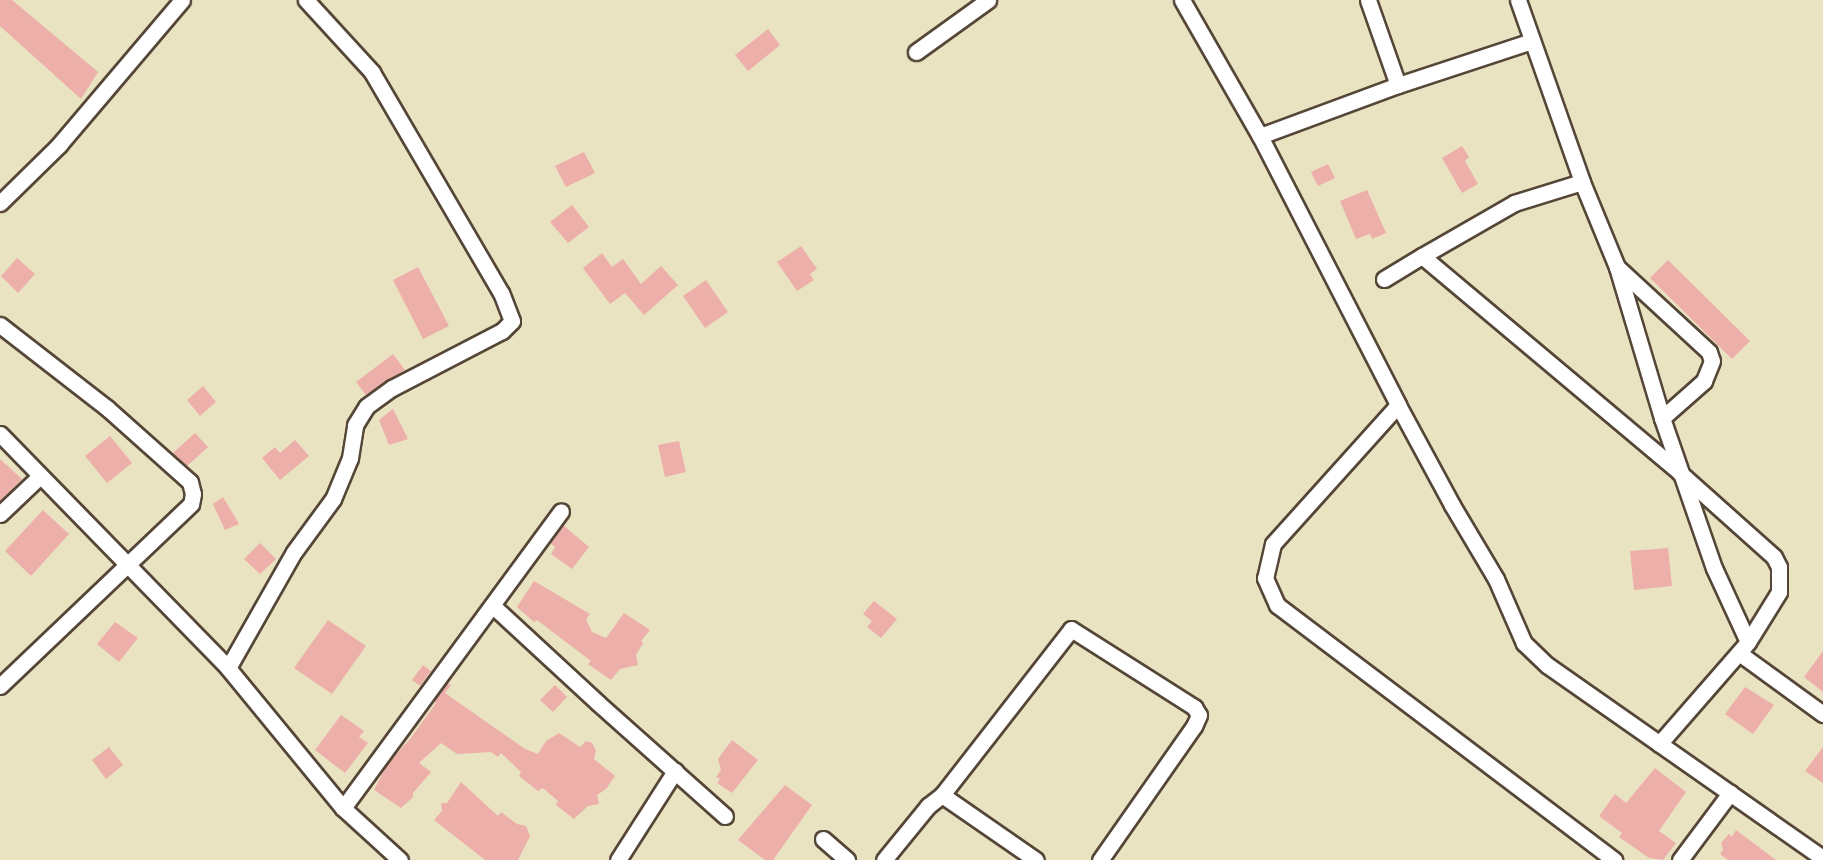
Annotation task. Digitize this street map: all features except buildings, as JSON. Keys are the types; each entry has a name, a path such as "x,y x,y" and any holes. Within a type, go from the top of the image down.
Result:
{"street":[{"path":"0,204 60,145 182,0"},
{"path":"228,668 294,552 333,499 350,458 356,425 367,406 392,388 502,331 512,321 501,293 372,72 306,0"},
{"path":"916,52 988,0"},
{"path":"1182,0 1260,136 1398,405 1452,505 1496,579 1524,643 1547,665 1823,858"},
{"path":"1368,0 1398,85"},
{"path":"1518,0 1582,182 1617,267 1679,472 1743,647 1823,714"},
{"path":"1260,136 1398,85 1532,41"},
{"path":"1384,279 1514,203 1582,182"},
{"path":"1422,256 1763,545 1774,557 1779,567 1779,592 1743,647 1659,744"},
{"path":"1617,267 1701,343 1709,352 1712,361 1704,381 1662,418"},
{"path":"0,325 107,408 190,482 193,494 191,504 0,686"},
{"path":"1398,405 1274,544 1265,578 1277,604 1614,860"},
{"path":"0,434 125,565 228,668 343,808 400,860"},
{"path":"0,514 40,476"},
{"path":"343,808 561,511"},
{"path":"493,606 725,816"},
{"path":"884,860 928,806 942,795 1071,629 1194,707 1199,715 1194,726 1100,860"},
{"path":"618,860 675,771"},
{"path":"1680,860 1730,793"},
{"path":"942,795 1036,860"},
{"path":"823,839 847,860"}]}
